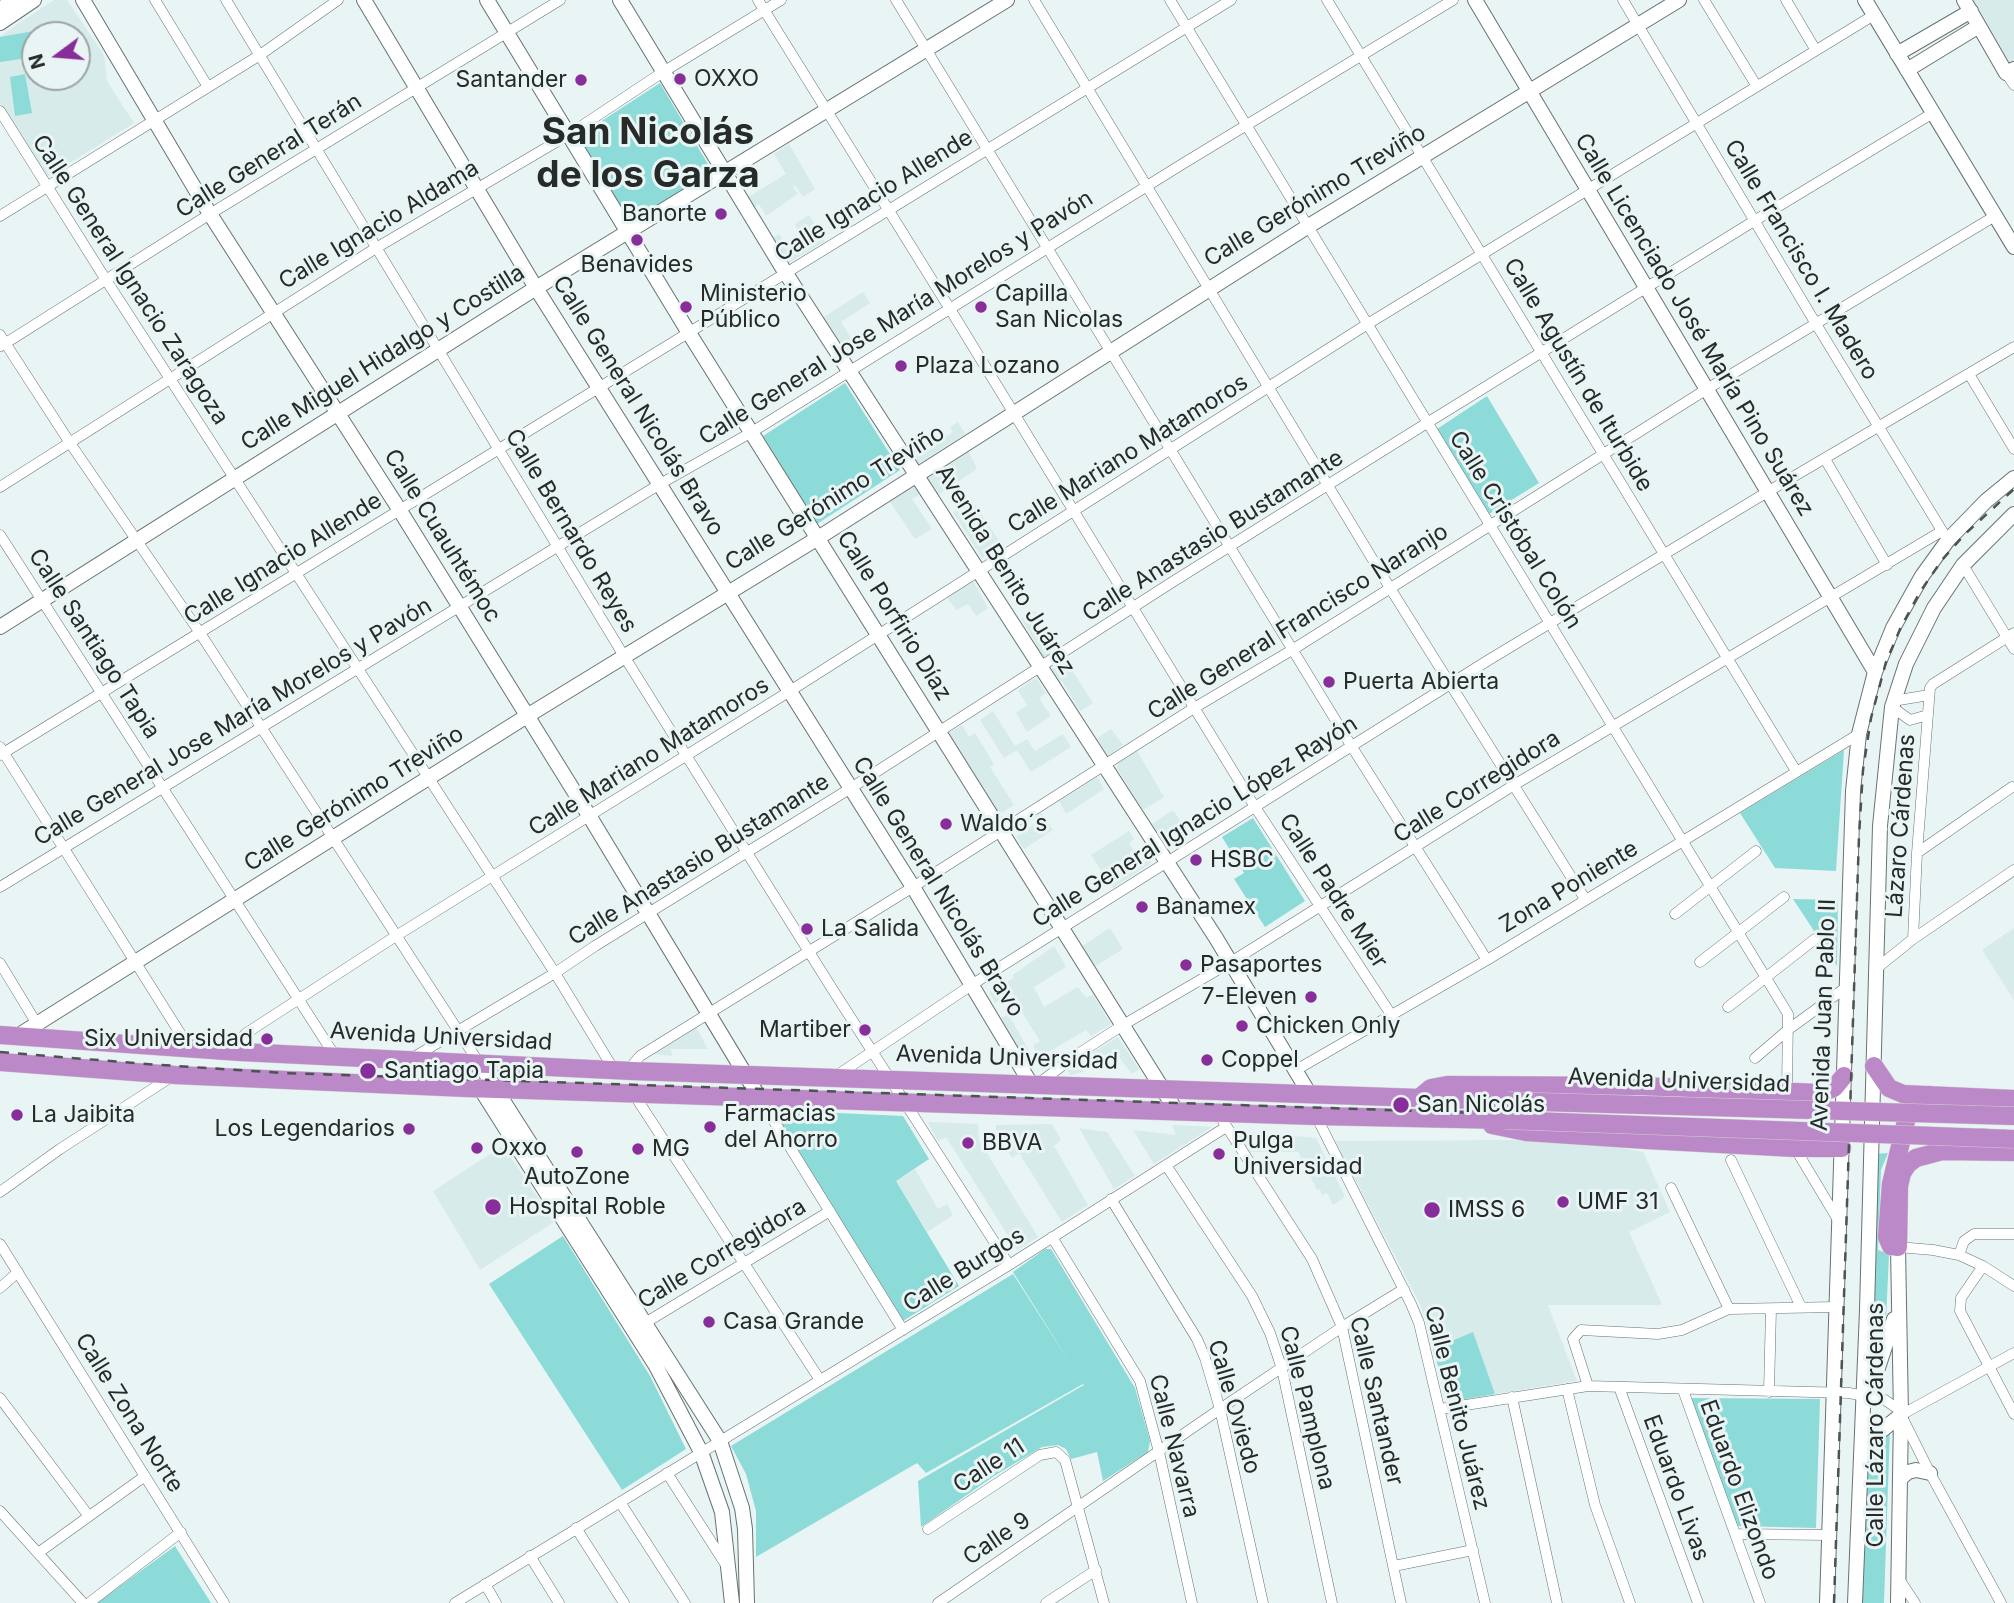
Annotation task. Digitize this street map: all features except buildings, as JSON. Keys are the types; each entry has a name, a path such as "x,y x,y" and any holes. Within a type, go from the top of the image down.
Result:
{"highway":[{"name":"Avenida Universidad","path":"8,1036 240,1052 747,1075 2014,1116"},
{"name":"Avenida Universidad","path":"0,1062 175,1075 488,1089 1177,1112 1222,1120 1316,1116 1505,1120 2014,1139"},
{"path":"1874,1066 1884,1082 1895,1092 1903,1094 2014,1099"},
{"path":"1419,1098 1431,1088 1447,1085 1637,1086 1825,1093 1834,1088 1844,1076"},
{"path":"1768,1091 1777,1097 1786,1118 1780,1139 1772,1147"},
{"path":"1930,1095 1919,1100 1908,1113 1894,1169 1887,1237 1889,1245 1898,1247 1899,1186 1902,1173 1916,1158 1942,1152 2014,1152"},
{"path":"1942,1152 1932,1141 1928,1119 1933,1109 1950,1096"},
{"path":"1475,1120 1526,1132 1772,1147 1842,1148"}],"street":[{"path":"0,9 14,0"},
{"path":"0,23 34,0"},
{"name":"Calle Cuauhtémoc","path":"83,0 210,214 399,509 649,913 759,1097"},
{"path":"155,0 208,86"},
{"name":"Calle Bernardo Reyes","path":"226,0 624,656 1009,1265"},
{"path":"0,216 260,55 338,0"},
{"name":"Calle General Nicolás Bravo","path":"364,0 536,288 1035,1084"},
{"name":"Calle Porfirio Díaz","path":"487,0 628,234 1177,1112"},
{"name":"Calle General Terán","path":"2,342 560,0"},
{"name":"Avenida Benito Juárez","path":"620,0 785,272 1231,962 1309,1093"},
{"name":"Calle Padre Mier","path":"758,0 1255,807 1392,1016"},
{"name":"Calle Ignacio Aldama","path":"0,487 376,248 568,135 663,72 781,0"},
{"path":"896,0 1292,650 1487,960"},
{"name":"Calle Miguel Hidalgo y Costilla","path":"0,627 438,349 1007,0"},
{"path":"1034,0 1390,588 1585,900"},
{"name":"Calle Cristóbal Colón","path":"1170,0 1788,1014 1787,1091"},
{"name":"Calle Ignacio Allende","path":"1,752 103,693 1231,0"},
{"name":"Calle Agustín de Iturbide","path":"1326,0 1796,771"},
{"name":"Calle General Jose María Morelos y Pavón","path":"0,887 660,484 752,432 1453,0"},
{"name":"Calle Licenciado José María Pino Suárez","path":"1475,0 1875,672"},
{"name":"Calle Francisco I. Madero","path":"1623,0 1945,535"},
{"name":"Calle Gerónimo Treviño","path":"8,1036 37,1024 136,963 527,716 818,538 1208,288 1679,0"},
{"path":"1704,0 1756,85"},
{"path":"1786,0 1815,49"},
{"path":"1866,0 2014,247"},
{"path":"1898,54 1967,6 2012,76"},
{"name":"Calle Mariano Matamoros","path":"240,1052 245,1034 396,936 590,817 1366,325 1874,15"},
{"path":"1907,71 1979,26"},
{"name":"Calle General Ignacio Zaragoza","path":"0,111 106,280 555,973 623,1070"},
{"name":"Calle Anastasio Bustamante","path":"409,1060 555,973 851,788 1427,423 1933,113"},
{"name":"Calle General Francisco Naranjo","path":"623,1070 640,1056 709,1012 913,887 1194,708 1292,650 1707,389 1995,216"},
{"path":"2,342 200,633 479,1063 488,1089 640,1327 720,1441 745,1529 747,1603"},
{"name":"Calle General Ignacio López Rayón","path":"833,1077 972,984 1550,623 2014,347"},
{"path":"1969,374 2014,449"},
{"path":"1825,459 1887,565"},
{"name":"Avenida Juan Pablo II","path":"1827,1603 1853,791 1859,734 1875,672 1907,602 1945,535 2014,478"},
{"path":"1855,1603 1867,1310 1880,826 1892,704 1906,664 1934,608 1963,565 2014,514"},
{"name":"Calle Santiago Tapia","path":"0,535 335,1056"},
{"name":"Calle Corregidora","path":"1035,1084 1123,1024 1231,962 1514,785 1831,597 1945,535"},
{"path":"1963,565 2011,636 2014,649"},
{"path":"1892,704 1929,695 1933,684 2011,636"},
{"name":"Lázaro Cárdenas","path":"1913,939 1929,695"},
{"path":"1892,704 1910,720 1928,715"},
{"name":"Zona Poniente","path":"1296,1070 1487,960 1859,734"},
{"path":"1,752 191,1049"},
{"path":"1917,853 2012,787"},
{"path":"1675,914 1756,851"},
{"path":"1877,968 1913,939 2014,870"},
{"path":"1700,962 1784,897"},
{"path":"1728,1007 1815,939"},
{"path":"0,963 37,1024"},
{"path":"1755,1058 1789,1028 1848,985"},
{"path":"0,1192 60,1149 175,1075"},
{"path":"633,1093 820,1380"},
{"path":"759,1097 903,1330"},
{"name":"Calle Benito Juárez","path":"1316,1116 1404,1289 1425,1344 1485,1603"},
{"name":"Calle Burgos","path":"455,1603 1009,1265 1166,1165 1222,1120"},
{"name":"Calle Santander","path":"1222,1120 1312,1259 1342,1327 1401,1603"},
{"path":"1795,1148 1840,1223"},
{"path":"1731,1160 1801,1307"},
{"name":"Calle Pamplona","path":"1166,1165 1252,1296 1270,1333 1282,1369 1332,1603"},
{"path":"1671,1188 1729,1309"},
{"name":"Calle Oviedo","path":"1111,1199 1197,1339 1205,1358 1220,1409 1263,1603"},
{"name":"Calle Corregidora","path":"640,1327 830,1211"},
{"path":"1959,1255 1964,1241 1974,1234 2014,1234"},
{"name":"Calle Navarra","path":"1052,1237 1136,1371 1159,1452 1192,1603"},
{"name":"Calle Zona Norte","path":"0,1244 225,1603"},
{"path":"1898,1247 1959,1255 1983,1266 2014,1286"},
{"name":"Calle Lázaro Cárdenas","path":"1898,1247 1901,1415 1898,1603"},
{"path":"1983,1266 1961,1298 1961,1317 2014,1414"},
{"path":"0,1288 18,1272"},
{"name":"Calle 9","path":"938,1603 1220,1409 1404,1289"},
{"path":"1588,1386 1573,1339 1578,1331 1668,1333 1691,1327 1729,1309 1836,1307"},
{"path":"1863,1395 1875,1377 1898,1307"},
{"path":"1769,1392 1771,1309"},
{"path":"640,1327 701,1452 722,1512 732,1603"},
{"path":"1860,1462 1876,1435 1901,1415 2014,1353"},
{"path":"1440,1409 1588,1386 1834,1393 1863,1395 1892,1403 1901,1415 2001,1603"},
{"name":"Eduardo Livas","path":"1619,1387 1698,1603"},
{"path":"1567,1389 1598,1516 1630,1603"},
{"name":"Eduardo Elizondo","path":"1683,1390 1759,1603"},
{"path":"1512,1397 1557,1603"},
{"path":"0,1398 88,1515"},
{"name":"Calle 11","path":"928,1530 1040,1455 1048,1453 1056,1452 1065,1460 1079,1507"},
{"path":"1901,1478 1916,1470 1930,1473"},
{"path":"667,1473 728,1568"},
{"path":"38,1553 145,1476"},
{"path":"620,1502 685,1603"},
{"path":"1079,1507 1104,1603"},
{"path":"0,1511 83,1603"},
{"path":"576,1528 624,1603"},
{"path":"89,1603 181,1532"},
{"path":"1736,1534 1829,1535"},
{"path":"1394,1566 1473,1550"},
{"path":"530,1556 559,1603"},
{"path":"1046,1603 1096,1570"},
{"path":"1899,1579 1915,1603"},
{"path":"485,1584 496,1603"}],"shaded area":[{"path":"54,0 67,0 81,21 22,21"},
{"path":"1973,0 2014,0 2014,60 2009,63"},
{"path":"21,22 21,91 91,91 91,36 104,55 107,81 134,123 47,177 0,103 0,36"},
{"path":"21,33 21,59 0,62 0,37"},
{"path":"21,75 21,91 28,91 32,113 15,116 10,77"},
{"path":"660,83 712,171 627,224 574,139"},
{"path":"789,144 815,189 803,197 795,185 793,187 798,194 766,216 759,204 751,209 745,199 786,174 774,154"},
{"path":"809,215 825,241 785,265 770,240 779,234 785,244 791,241 796,249 805,244 795,224"},
{"path":"863,292 870,303 841,322 855,344 845,352 822,318"},
{"path":"845,383 900,470 817,524 763,436"},
{"path":"1487,396 1539,483 1489,514 1437,429"},
{"path":"958,422 965,434 918,464 914,457 953,432 950,427"},
{"path":"967,449 977,469 936,496 924,477"},
{"path":"913,483 920,494 912,499 932,529 915,539 888,499"},
{"path":"972,500 1002,545 982,558 953,512"},
{"path":"973,581 988,608 976,616 968,604 956,610 947,597"},
{"path":"1035,611 1059,650 1041,661 1032,648 1037,645 1021,619"},
{"path":"1066,661 1093,703 1080,711 1062,681 1055,686 1047,672"},
{"path":"1036,678 1046,693 1039,698 1051,716 1027,732 1016,713 1027,705 1018,690"},
{"path":"993,711 1015,746 1027,739 1035,751 1063,734 1071,747 1031,772 1017,750 1004,758 980,720"},
{"path":"962,725 969,737 975,733 994,764 990,767 1014,805 998,815 961,760 964,758 959,750 944,736"},
{"path":"1111,729 1123,745 1108,756 1097,738"},
{"path":"1844,750 1836,871 1775,868 1740,813"},
{"path":"1137,751 1164,797 1143,810 1117,768 1118,763"},
{"path":"1097,777 1104,789 1066,814 1059,801"},
{"path":"1173,810 1182,824 1161,838 1152,824"},
{"path":"1041,813 1053,830 1024,849 1016,837 1036,823 1034,818"},
{"path":"1253,818 1305,901 1265,927 1234,879 1244,873 1222,837"},
{"path":"1129,831 1134,839 1129,843 1140,860 1146,856 1151,863 1113,888 1091,855"},
{"path":"1793,899 1838,900 1837,966"},
{"path":"1110,928 1123,949 1094,967 1082,946"},
{"path":"2014,928 2014,1000 1982,950"},
{"path":"1054,946 1066,967 1034,987 1044,1007 1078,987 1086,998 1093,995 1111,1024 1091,1036 1086,1030 1040,1057 1033,1046 1040,1041 1010,993 995,1003 989,992 1014,978 1013,975"},
{"path":"1008,1014 1035,1061 1027,1067 1000,1019"},
{"path":"696,1027 708,1049 670,1049 673,1056 654,1054"},
{"path":"1118,1037 1139,1069 1132,1074 1116,1053 1085,1071 1071,1075 1066,1069"},
{"path":"773,1110 903,1116 929,1159 896,1181 959,1286 903,1321"},
{"path":"928,1123 978,1124 979,1140 1038,1237 1017,1250 946,1137 938,1141"},
{"path":"1052,1124 1061,1140 1054,1146 1088,1205 1062,1222 1019,1153 1012,1158 996,1132 996,1125"},
{"path":"1172,1125 1212,1127 1154,1164 1133,1130 1176,1135"},
{"path":"1079,1128 1107,1132 1135,1176 1114,1189"},
{"path":"1246,1132 1316,1138 1345,1197 1333,1205 1327,1193 1322,1195 1298,1152 1246,1152 1239,1141"},
{"path":"1531,1140 1606,1145 1643,1152 1670,1212 1629,1232 1662,1305 1548,1305 1577,1381 1495,1394 1473,1333 1433,1349 1432,1337 1421,1306 1335,1141"},
{"name":"Hospital Roble","path":"503,1146 554,1222 480,1270 433,1191"},
{"path":"1888,1153 1881,1170 1878,1250 1889,1254 1886,1320 1868,1372 1872,1154"},
{"path":"915,1169 938,1209 947,1204 953,1215 927,1232 896,1181"},
{"path":"563,1236 650,1376 686,1449 622,1490 489,1284"},
{"path":"1045,1249 1051,1249 1135,1388 1150,1441 1148,1452 1103,1481 1097,1452 1071,1459 1066,1449 1058,1445 1042,1447 994,1476 921,1527 918,1481 1083,1384 926,1473 917,1463 756,1557 756,1511 746,1474 731,1446 1013,1274 1072,1366 1013,1272"},
{"path":"1473,1332 1495,1394 1449,1402 1433,1349"},
{"path":"1687,1398 1820,1399 1816,1528 1736,1526"},
{"path":"1890,1427 1884,1603 1862,1603 1869,1444"},
{"path":"175,1546 211,1603 97,1603"}],"railway":[{"path":"1834,1603 1859,836 1863,770 1871,718 1886,662 1920,592 1942,560 1964,535 2014,489"},
{"path":"0,1052 283,1073 2014,1131"}],"place":[{"name":"OXXO","path":"680,79"},
{"name":"Santander","path":"581,80"},
{"name":"Banorte","path":"721,214"},
{"name":"Benavides","path":"637,240"},
{"name":"Ministerio Público","path":"686,307"},
{"name":"Capilla San Nicolas","path":"981,307"},
{"name":"Plaza Lozano","path":"901,366"},
{"name":"Puerta Abierta","path":"1329,682"},
{"name":"Waldo´s","path":"946,824"},
{"name":"HSBC","path":"1196,860"},
{"name":"Banamex","path":"1142,907"},
{"name":"La Salida","path":"807,929"},
{"name":"Pasaportes","path":"1186,965"},
{"name":"7-Eleven","path":"1311,997"},
{"name":"Chicken Only","path":"1242,1026"},
{"name":"Martiber","path":"865,1030"},
{"name":"Six Universidad","path":"267,1039"},
{"name":"Coppel","path":"1207,1060"},
{"name":"Santiago Tapia","path":"368,1071"},
{"name":"San Nicolás","path":"1401,1105"},
{"name":"La Jaibita","path":"17,1115"},
{"name":"Farmacias del Ahorro","path":"710,1127"},
{"name":"Los Legendarios","path":"409,1129"},
{"name":"BBVA","path":"968,1143"},
{"name":"Oxxo","path":"477,1148"},
{"name":"MG","path":"638,1149"},
{"name":"AutoZone","path":"577,1152"},
{"name":"Pulga Universidad","path":"1219,1154"},
{"name":"UMF 31","path":"1563,1202"},
{"name":"Hospital Roble","path":"493,1207"},
{"name":"IMSS 6","path":"1432,1210"},
{"name":"Casa Grande","path":"709,1322"}],"district":[{"name":"San Nicolás de los Garza","path":"648,154"}]}
